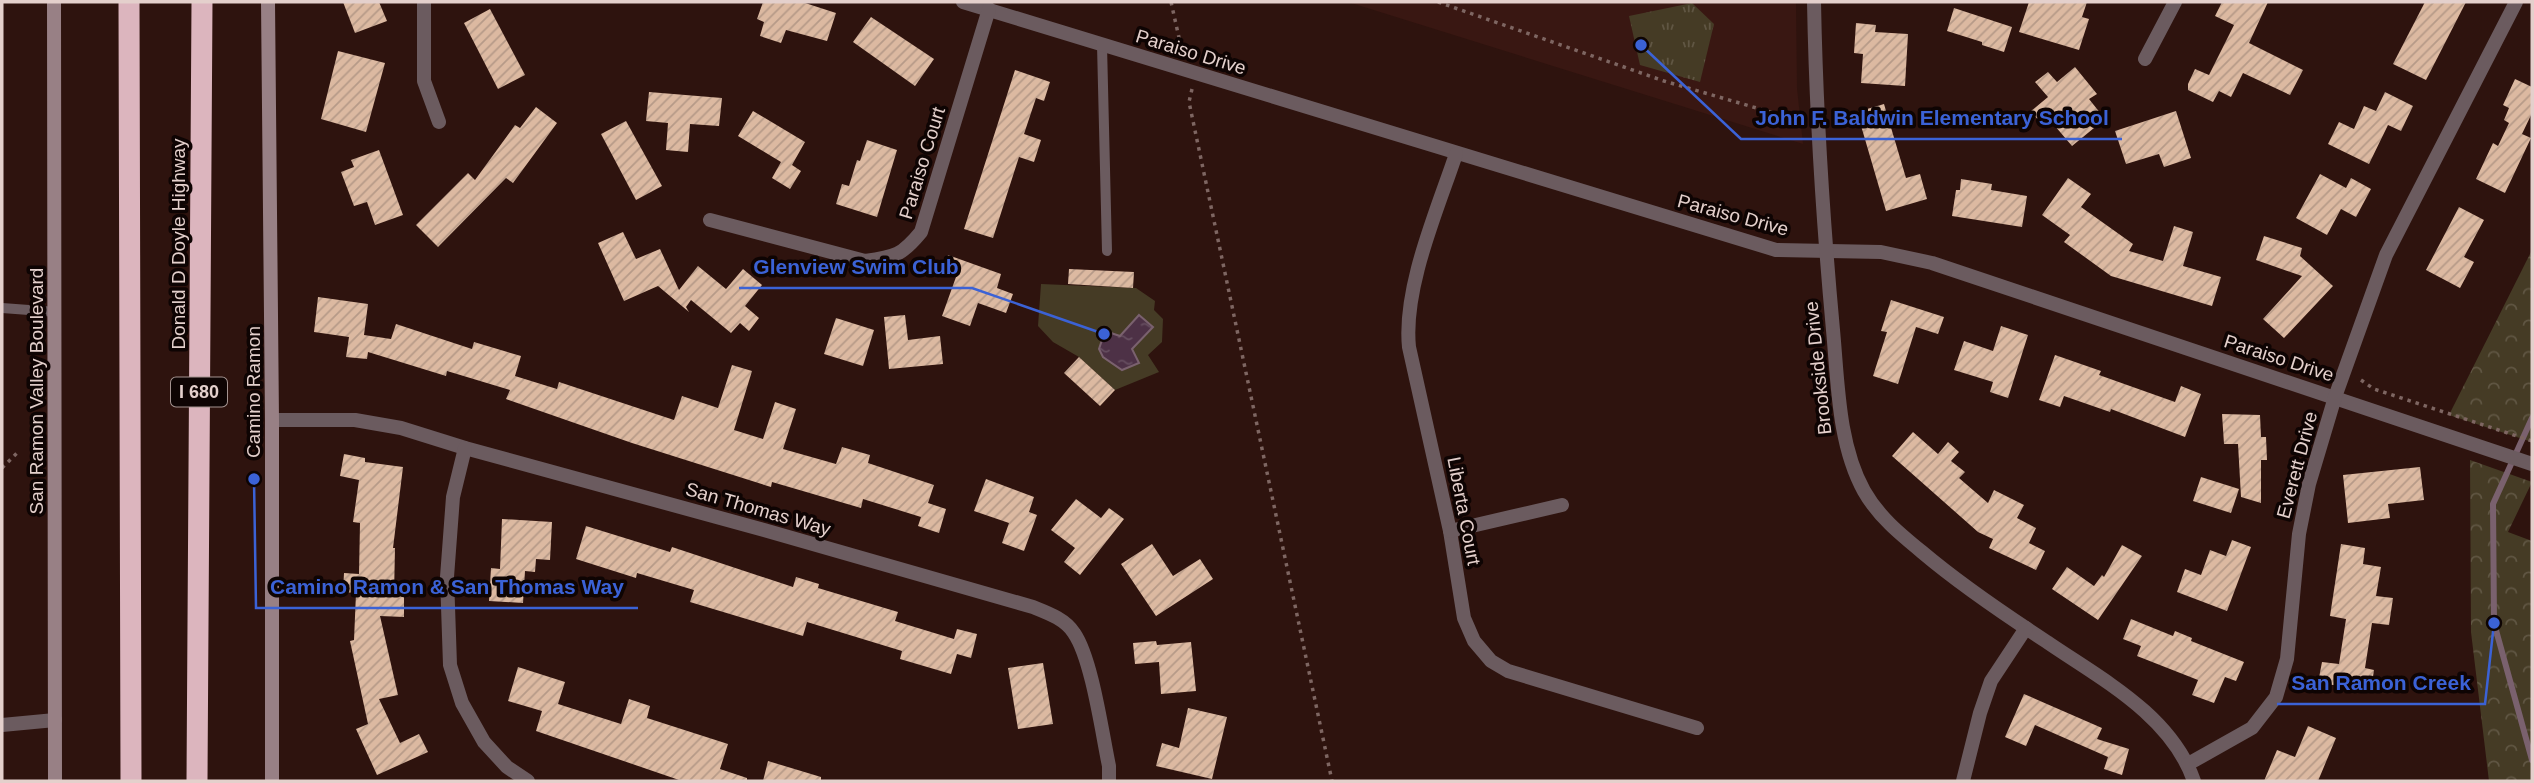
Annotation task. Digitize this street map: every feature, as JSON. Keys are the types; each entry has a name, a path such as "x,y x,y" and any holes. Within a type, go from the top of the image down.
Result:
{"highway":[{"path":"129,2 131,781"},
{"name":"Donald D Doyle Highway","path":"197,781 202,2"}],"main road":[{"name":"San Ramon Valley Boulevard","path":"54,2 55,781"},
{"name":"Camino Ramon","path":"268,2 272,781"}],"street":[{"path":"424,2 424,81 439,122"},
{"name":"Paraiso Drive","path":"963,2 1776,250 1881,252 1932,263 2532,464"},
{"name":"Brookside Drive","path":"1814,2 1825,251 1845,442 1864,491 1892,528 1939,567 2130,698 2164,731 2188,764 2194,781"},
{"path":"2145,59 2175,2"},
{"name":"Everett Drive","path":"2188,764 2252,728 2276,697 2287,659 2299,534 2309,484 2335,397 2386,255 2516,2"},
{"name":"Paraiso Court","path":"710,220 866,261 889,258 906,250 921,232 989,9"},
{"name":"Liberta Court","path":"1456,154 1412,289 1407,324 1409,347 1450,531 1464,618 1474,641 1491,661 1508,671 1696,728"},
{"name":"San Thomas Way","path":"272,420 355,420 401,428 1033,607 1057,617 1073,632 1084,654 1109,766 1109,781"},
{"path":"465,448 453,497 447,577 450,664 461,703 484,742 507,767 528,781"},
{"path":"1450,531 1562,505"},
{"path":"1962,781 1991,681 2026,628"},
{"path":"2,725 55,720"}],"lane":[{"path":"1102,45 1107,251"},
{"path":"2,308 56,312"}],"path":[{"path":"1171,2 1193,91 1189,102 1332,781"},
{"path":"1438,2 1664,81 1819,127"},
{"path":"2361,380 2374,389 2532,441"},
{"path":"2,468 19,451"}],"shaded area":[{"path":"1348,2 1796,2 1797,88 1803,144"}],"green space":[{"path":"1692,3 1714,24 1700,82 1640,65 1629,16"},
{"path":"2532,250 2532,442 2449,415"},
{"path":"1041,284 1136,288 1155,301 1154,310 1163,319 1162,342 1148,355 1159,372 1115,390 1079,357 1053,342 1038,326"},
{"path":"2470,460 2532,482 2508,532 2532,541 2532,781 2489,781 2471,632"}],"water":[{"path":"1139,315 1153,327 1132,349 1139,363 1122,370 1103,357 1099,349 1105,331 1120,336"}],"building":[{"path":"343,2 379,2 387,21 355,33"},
{"path":"763,2 802,2 836,13 827,41 786,30 781,43 760,36 764,22 757,19"},
{"path":"2029,2 2087,2 2082,17 2089,19 2079,50 2019,32"},
{"path":"2222,2 2268,2 2249,43 2303,70 2290,95 2243,73 2231,97 2219,91 2213,102 2188,90 2195,69 2209,75 2234,25 2215,16"},
{"path":"2425,2 2466,2 2426,80 2393,64"},
{"path":"1954,8 2012,27 2004,52 1947,31"},
{"path":"490,9 525,75 498,89 464,23"},
{"path":"871,17 934,59 915,86 853,42"},
{"path":"1856,23 1876,25 1875,32 1908,34 1905,86 1861,83 1863,54 1854,53"},
{"path":"338,51 385,63 366,132 321,119"},
{"path":"2075,67 2097,94 2089,99 2105,119 2072,146 2049,119 2042,125 2031,111 2048,97 2035,82 2048,72 2057,82"},
{"path":"1015,70 1050,82 1044,101 1036,98 1024,134 1041,140 1034,162 1019,157 993,238 964,229"},
{"path":"2515,79 2532,87 2532,113 2522,134 2531,138 2505,193 2476,179 2493,143 2498,146 2509,123 2504,120 2509,108 2503,105"},
{"path":"649,92 722,98 719,126 690,124 688,152 666,150 668,123 646,121"},
{"path":"2385,92 2413,106 2401,131 2388,125 2369,164 2328,144 2339,122 2354,129 2364,106 2376,111"},
{"path":"1884,104 1906,178 1920,174 1927,199 1886,211 1857,112"},
{"path":"536,107 557,123 513,183 506,178 438,247 416,225 468,173 475,180 515,125 520,128"},
{"path":"753,111 805,142 792,165 801,171 790,189 772,178 781,162 738,136"},
{"path":"2176,111 2191,158 2164,167 2159,154 2126,164 2115,131"},
{"path":"626,121 662,186 636,200 601,134"},
{"path":"867,140 897,150 877,217 836,204 842,184 849,186"},
{"path":"379,150 403,215 375,225 367,202 354,206 341,172 354,167 351,160"},
{"path":"2320,174 2346,188 2351,178 2371,189 2356,217 2341,209 2327,235 2296,218"},
{"path":"2068,178 2091,194 2081,207 2133,244 2129,251 2163,261 2174,226 2193,232 2183,266 2221,277 2212,306 2111,276 2064,242 2070,235 2042,215"},
{"path":"1961,179 1992,184 1991,190 2027,196 2022,227 1952,216 1956,190 1960,190"},
{"path":"2459,207 2484,220 2464,257 2474,262 2460,288 2426,270"},
{"path":"623,232 636,259 660,249 679,290 698,266 726,289 743,269 762,285 745,306 759,318 749,331 740,323 731,333 691,300 686,307 689,312 658,286 624,301 598,243"},
{"path":"2264,236 2302,248 2300,256 2333,286 2284,338 2263,319 2302,276 2256,260"},
{"path":"948,255 1001,274 997,288 1013,294 1006,313 978,303 970,326 942,316 956,277 942,273"},
{"path":"1069,269 1134,272 1133,288 1068,284"},
{"path":"318,297 368,304 364,335 391,339 396,324 472,349 474,342 521,356 515,376 557,389 559,382 674,420 682,396 718,408 732,365 752,371 734,430 763,439 775,402 796,409 783,449 836,464 842,447 870,455 868,463 934,485 928,503 946,509 939,533 918,526 921,517 863,499 861,508 772,482 771,487 632,443 506,399 510,390 447,371 446,376 368,352 367,359 346,357 349,337 314,332"},
{"path":"1891,300 1944,317 1938,334 1916,327 1898,384 1873,376 1887,332 1881,331"},
{"path":"905,315 908,340 940,336 943,364 889,369 884,317"},
{"path":"836,318 874,330 863,366 824,354"},
{"path":"2001,326 2028,335 2008,398 1990,392 1993,382 1954,370 1964,341 1993,351"},
{"path":"2055,355 2101,371 2099,375 2175,402 2181,386 2201,394 2185,437 2111,409 2110,412 2064,396 2060,407 2039,400"},
{"path":"1079,357 1115,390 1100,406 1064,373"},
{"path":"2222,414 2260,415 2261,437 2266,437 2267,460 2261,460 2261,503 2241,497 2238,444 2224,444"},
{"path":"1913,432 1938,454 1948,442 1959,452 1951,461 1965,472 1959,478 1988,503 1994,490 2024,505 2017,518 2036,528 2029,543 2045,551 2036,570 1989,548 1993,539 1978,532 1892,456"},
{"path":"344,454 365,458 365,462 403,467 393,548 394,595 404,595 404,617 380,616 398,695 379,699 400,743 419,734 428,752 377,775 356,729 368,724 350,641 354,640 356,593 343,592 344,573 359,574 360,523 353,522 359,480 340,476"},
{"path":"2420,467 2424,500 2388,504 2390,518 2348,523 2343,475"},
{"path":"2201,477 2239,489 2231,513 2193,501"},
{"path":"986,479 1034,497 1029,512 1037,515 1024,551 1002,543 1009,523 974,511"},
{"path":"1076,499 1101,518 1109,508 1124,519 1080,575 1064,562 1075,548 1051,530"},
{"path":"502,519 552,522 550,560 536,559 535,572 525,571 523,603 489,601 491,568 500,569"},
{"path":"586,526 670,552 672,547 793,587 796,577 819,584 818,588 898,612 895,621 954,639 957,629 977,634 971,658 957,654 951,674 900,659 902,651 807,622 803,636 690,602 694,590 637,573 636,578 576,559"},
{"path":"2232,540 2251,547 2227,611 2177,592 2185,569 2201,575 2210,550 2226,556"},
{"path":"1152,544 1173,576 1200,559 1213,579 1156,616 1121,564"},
{"path":"2341,544 2365,548 2363,564 2381,567 2376,596 2393,598 2389,625 2372,623 2365,668 2374,670 2371,690 2318,683 2322,662 2339,664 2346,619 2330,616"},
{"path":"2122,545 2142,556 2098,620 2052,589 2067,567 2094,586 2102,575 2104,577"},
{"path":"2131,619 2173,636 2175,631 2192,638 2191,641 2244,662 2236,681 2225,677 2214,703 2192,695 2198,680 2137,656 2141,646 2123,639"},
{"path":"1156,641 1157,645 1191,642 1196,691 1161,694 1159,662 1135,664 1133,643"},
{"path":"1043,663 1053,724 1018,729 1008,668"},
{"path":"518,667 565,682 558,704 621,724 629,699 650,706 647,718 728,744 720,769 747,778 747,781 682,781 536,731 542,711 508,701"},
{"path":"2024,694 2102,728 2097,739 2129,749 2122,775 2104,769 2108,757 2035,725 2026,746 2005,737"},
{"path":"1188,708 1227,717 1212,779 1156,766 1162,743 1179,748"},
{"path":"2308,726 2336,738 2318,781 2264,781 2277,750 2295,757"},
{"path":"768,761 821,777 821,781 763,781"}],"waterway":[{"path":"2532,418 2493,504 2494,623 2532,760"}],"place":[{"name":"John F. Baldwin Elementary School","path":"1641,45"},
{"name":"Glenview Swim Club","path":"1104,334"},
{"name":"Camino Ramon & San Thomas Way","path":"254,479"},
{"name":"San Ramon Creek","path":"2494,623"}]}
